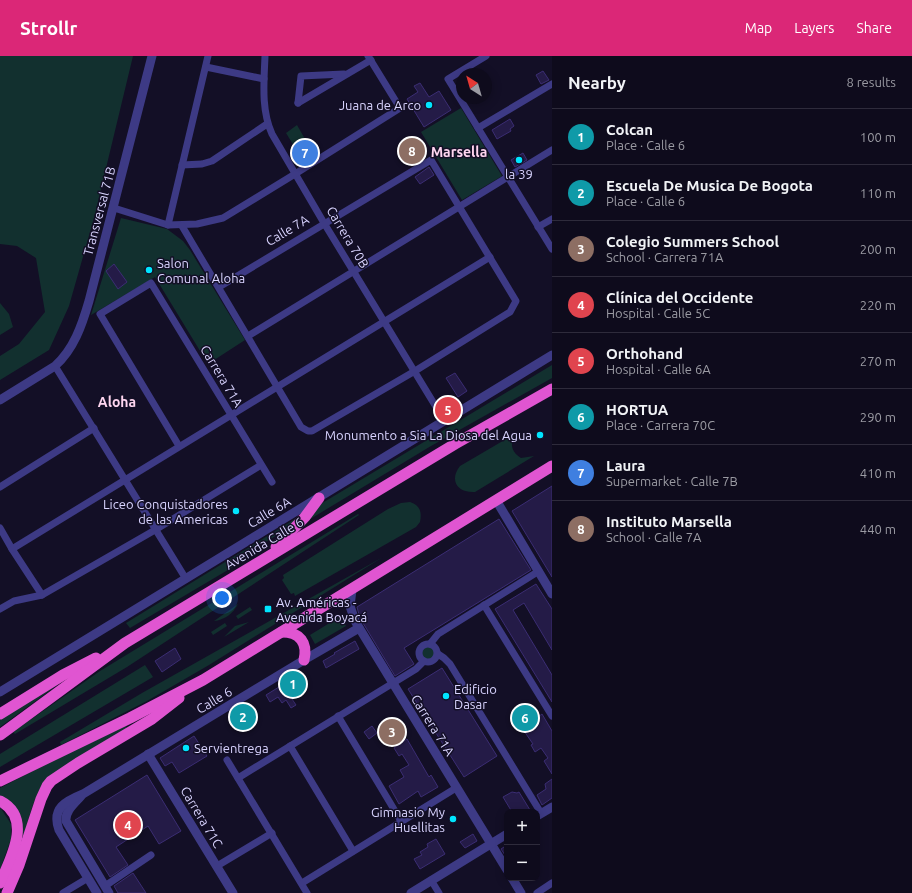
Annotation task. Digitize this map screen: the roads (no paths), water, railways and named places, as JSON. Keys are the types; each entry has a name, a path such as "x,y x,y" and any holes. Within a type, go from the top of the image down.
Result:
{"highway":[{"name":"Avenida Calle 6","path":"0,735 125,643 454,444 552,388"},
{"path":"0,781 130,718 203,680 552,466"},
{"path":"266,558 298,524 319,498"},
{"path":"282,632 291,633 299,637 305,648 304,660"},
{"path":"0,714 63,675 125,643"},
{"path":"7,893 19,865 41,799 51,782 78,763 152,719 203,680"},
{"path":"0,801 13,812 17,822 18,831 17,840 0,883"}],"street":[{"name":"Transversal 71B","path":"55,366 68,352 81,326 89,301 152,56"},
{"path":"168,225 208,56"},
{"name":"Carrera 70B","path":"265,56 264,103 267,124 324,223 444,420"},
{"path":"486,56 448,79 552,249"},
{"path":"114,208 168,225 182,226 210,222 223,218 400,108 370,58 346,74 298,104 302,76 346,74"},
{"path":"206,67 264,78"},
{"path":"478,128 552,84"},
{"path":"182,165 202,164 212,160 267,124"},
{"path":"248,336 552,150"},
{"name":"Calle 7A","path":"219,287 431,160 459,206"},
{"path":"182,226 301,427 308,432 415,371 510,312 516,301 459,206"},
{"path":"538,227 552,219"},
{"path":"12,549 490,257"},
{"name":"Carrera 71A","path":"179,446 100,314 150,283 272,482"},
{"name":"Calle 6A","path":"0,692 552,355"},
{"path":"0,400 55,366 126,479 155,530 186,579"},
{"path":"0,487 94,428"},
{"path":"0,608 14,601 42,595 155,530 261,465"},
{"path":"496,500 552,594"},
{"path":"0,528 42,595"},
{"path":"424,661 420,657 419,652 424,645 430,644 438,634 539,571"},
{"name":"Carrera 71A","path":"352,590 350,600 351,610 358,628 504,865"},
{"path":"484,605 552,716"},
{"name":"Calle 6","path":"83,794 358,628"},
{"path":"430,644 437,649 438,654 450,664 535,809"},
{"path":"238,778 416,669 424,661 433,661 438,654"},
{"path":"338,716 402,821"},
{"path":"290,746 353,851"},
{"name":"Carrera 71C","path":"148,754 233,893"},
{"path":"227,760 307,893"},
{"path":"302,883 456,788"},
{"path":"83,794 66,802 59,810 56,819 58,830 97,893"},
{"path":"83,794 68,811 66,821 107,889 151,855"},
{"path":"540,814 552,807"},
{"path":"217,866 272,833"},
{"path":"411,893 504,836"},
{"path":"63,893 88,878"},
{"path":"431,880 439,893"},
{"path":"514,881 521,893"},
{"path":"536,893 552,883"}],"place":[{"name":"Juana de Arco","path":"429,105"},
{"name":"Instituto Marsella","path":"412,151"},
{"name":"Laura","path":"305,153"},
{"name":"la 39","path":"519,160"},
{"name":"Salon Comunal Aloha","path":"149,270"},
{"name":"Orthohand","path":"448,410"},
{"name":"Monumento a Sia La Diosa del Agua","path":"540,435"},
{"name":"Liceo Conquistadores de las Americas","path":"236,511"},
{"name":"Av. Américas - Avenida Boyacá","path":"268,609"},
{"name":"Colcan","path":"293,684"},
{"name":"Edificio Dasar","path":"446,696"},
{"name":"Escuela De Musica De Bogota","path":"243,717"},
{"name":"HORTUA","path":"525,718"},
{"name":"Colegio Summers School","path":"392,732"},
{"name":"Servientrega","path":"186,748"},
{"name":"Gimnasio My Huellitas","path":"453,819"},
{"name":"Clínica del Occidente","path":"128,825"}],"district":[{"name":"Marsella","path":"459,152"},
{"name":"Aloha","path":"117,402"}]}
